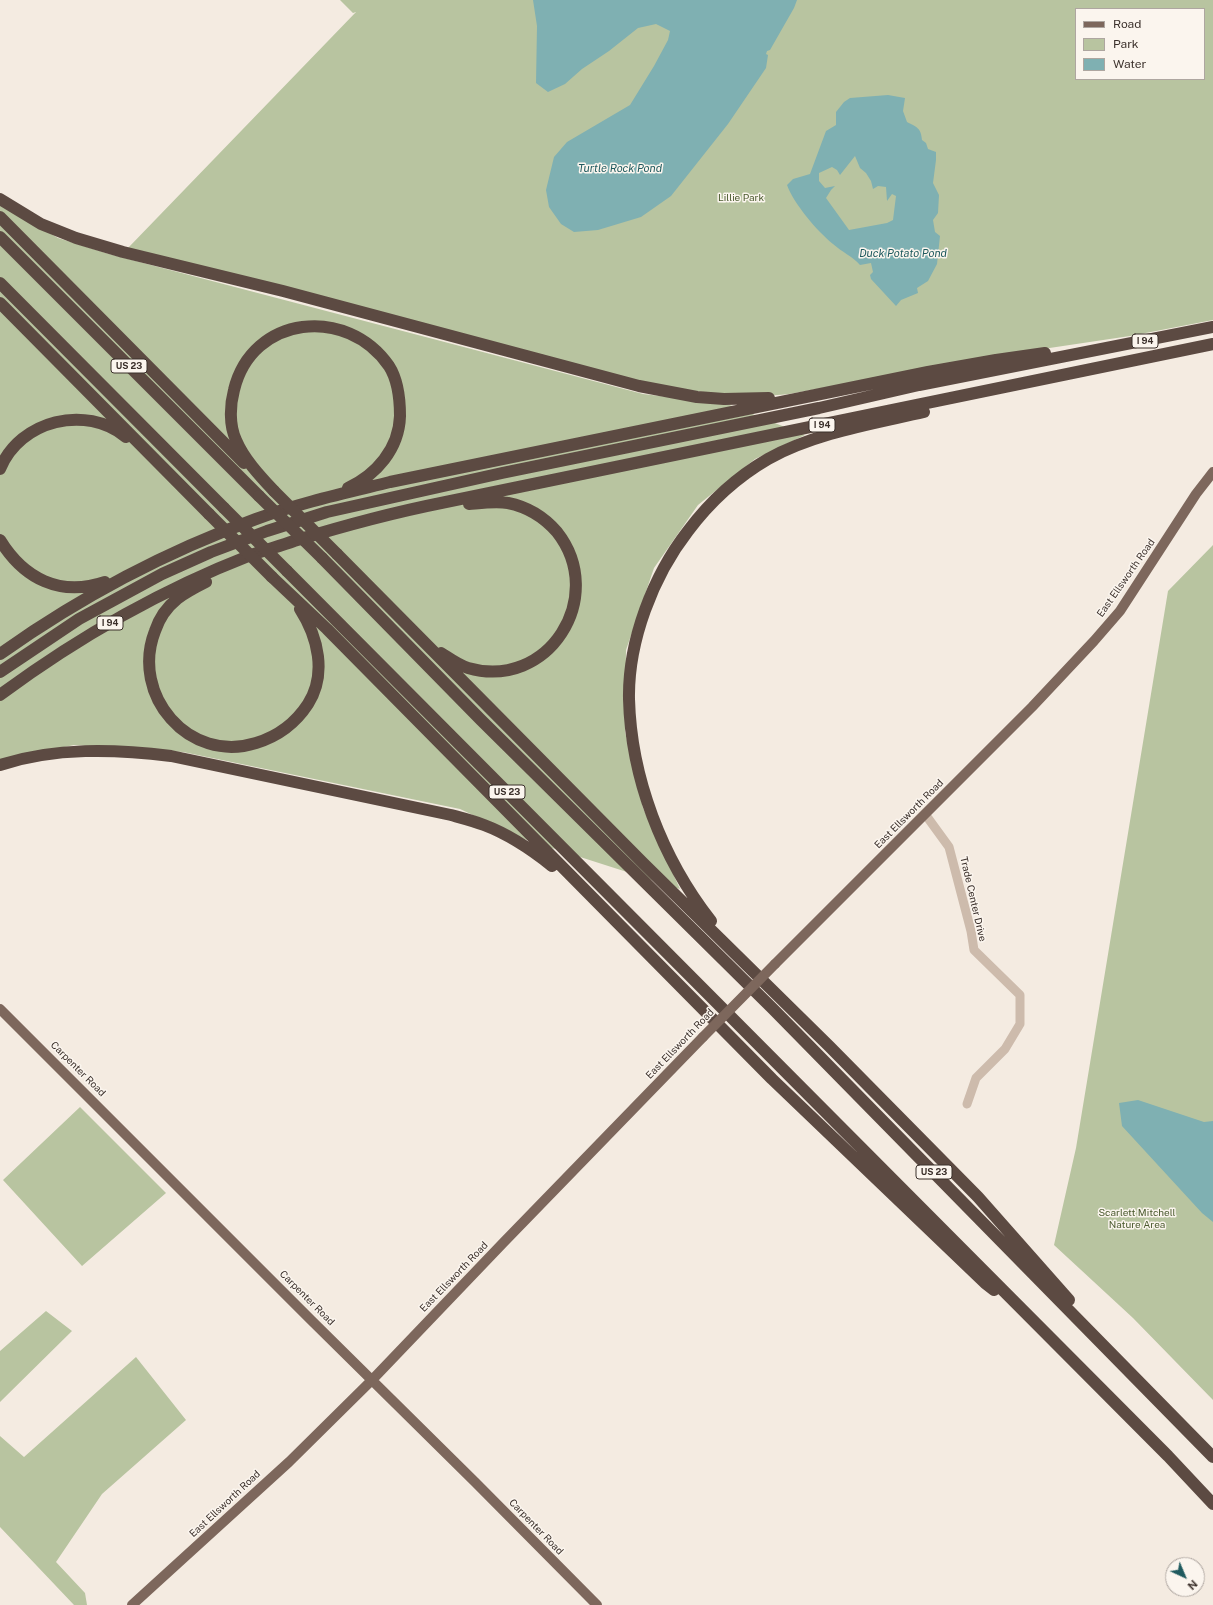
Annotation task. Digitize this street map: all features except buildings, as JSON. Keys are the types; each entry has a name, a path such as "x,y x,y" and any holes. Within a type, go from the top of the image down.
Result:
{"highway":[{"path":"0,199 41,224 76,238 123,252 283,291 638,386 697,397 724,399 808,396"},
{"path":"0,217 234,453 263,479"},
{"name":"US 23","path":"0,237 322,558 481,720 773,1009 1213,1457"},
{"name":"US 23","path":"0,283 1034,1321 1168,1456 1213,1504"},
{"path":"0,303 272,577 327,629 778,1085 973,1272 1034,1321"},
{"path":"327,497 357,484 372,473 384,461 394,443 400,422 400,402 397,386 390,367 368,343 353,334 340,329 314,326 290,329 272,337 256,349 243,365 231,398 231,418 235,439 240,449 263,479 978,1197 1066,1295 1094,1335"},
{"name":"I 94","path":"0,672 79,619 162,574 211,552 267,531 328,512 502,473 820,408 919,385 1088,353 1213,327"},
{"name":"I 94","path":"0,695 65,650 119,617 182,586 252,555 337,527 441,503 1213,344"},
{"path":"0,654 64,612 128,575 202,540 257,519 327,497 808,396 996,360 1063,351 1088,353"},
{"path":"738,957 702,910 671,858 653,819 637,770 631,730 630,690 633,660 640,624 656,581 677,545 701,513 732,485 768,460 801,444 839,432 929,411 973,394"},
{"path":"0,469 11,450 25,437 42,426 72,419 104,424 123,434 155,459"},
{"path":"419,637 450,659 466,667 488,672 511,669 528,663 545,652 558,639 568,622 574,604 576,580 572,560 563,540 552,526 537,514 524,507 507,503 441,503"},
{"path":"0,540 9,555 20,566 33,576 48,583 67,588 86,587 95,586 128,575"},
{"path":"228,565 217,576 201,584 175,602 161,618 151,642 148,660 150,678 156,697 165,712 177,725 192,736 209,744 228,746 249,745 270,739 294,722 301,714 311,699 317,680 317,645 311,628 291,595"},
{"path":"0,765 48,754 91,750 136,752 171,756 419,807 451,814 485,825 539,856 584,890"}],"main road":[{"name":"East Ellsworth Road","path":"132,1605 289,1462 372,1380 703,1037 1042,697 1120,611 1196,494 1213,472"},
{"name":"Carpenter Road","path":"0,1008 597,1605"}],"street":[{"name":"Trade Center Drive","path":"925,814 950,847 974,950 1020,995 1020,1024 1005,1049 976,1078 967,1104"}],"green space":[{"name":"Lillie Park","path":"340,0 1213,0 1213,320 1130,336 1016,353 789,394 757,396 710,393 663,387 128,248 356,12 353,13"},
{"path":"0,204 58,238 109,254 643,394 727,404 805,435 755,459 698,505 654,568 626,650 625,732 643,808 680,889 524,839 460,809 183,752 74,745 0,760"},
{"name":"Scarlett Mitchell Nature Area","path":"1213,545 1213,1400 1133,1318 1054,1245 1076,1148 1168,591"},
{"path":"80,1107 166,1193 82,1266 3,1180"},
{"path":"46,1311 72,1331 0,1402 0,1351"},
{"path":"136,1357 186,1420 102,1494 56,1562 85,1593 87,1605 74,1605 0,1527 0,1436 24,1457"}],"water":[{"name":"Turtle Rock Pond","path":"533,0 797,0 770,50 767,51 766,54 768,55 766,68 728,124 671,196 641,217 598,230 574,232 561,224 549,207 546,190 554,157 567,142 630,105 654,66 668,40 670,31 656,24 638,28 609,51 582,69 565,84 548,92 536,83 537,26"},
{"name":"Duck Potato Pond","path":"888,95 905,98 903,111 907,122 919,130 922,140 926,143 928,149 936,152 933,183 939,195 938,213 933,220 935,232 940,236 937,264 928,281 917,288 918,293 901,300 896,306 871,279 870,275 873,272 871,263 860,265 827,239 800,209 787,185 793,179 810,174 826,131 836,125 836,112 844,102 850,98","holes":["855,156 860,168 866,173 871,181 873,189 878,186 886,187 887,201 892,194 896,196 893,220 887,223 849,230 826,198 835,186 825,188 819,181 819,173 832,167 837,170 840,175"]},
{"path":"1138,1100 1204,1122 1213,1121 1213,1222 1202,1213 1122,1126 1119,1103"}]}
